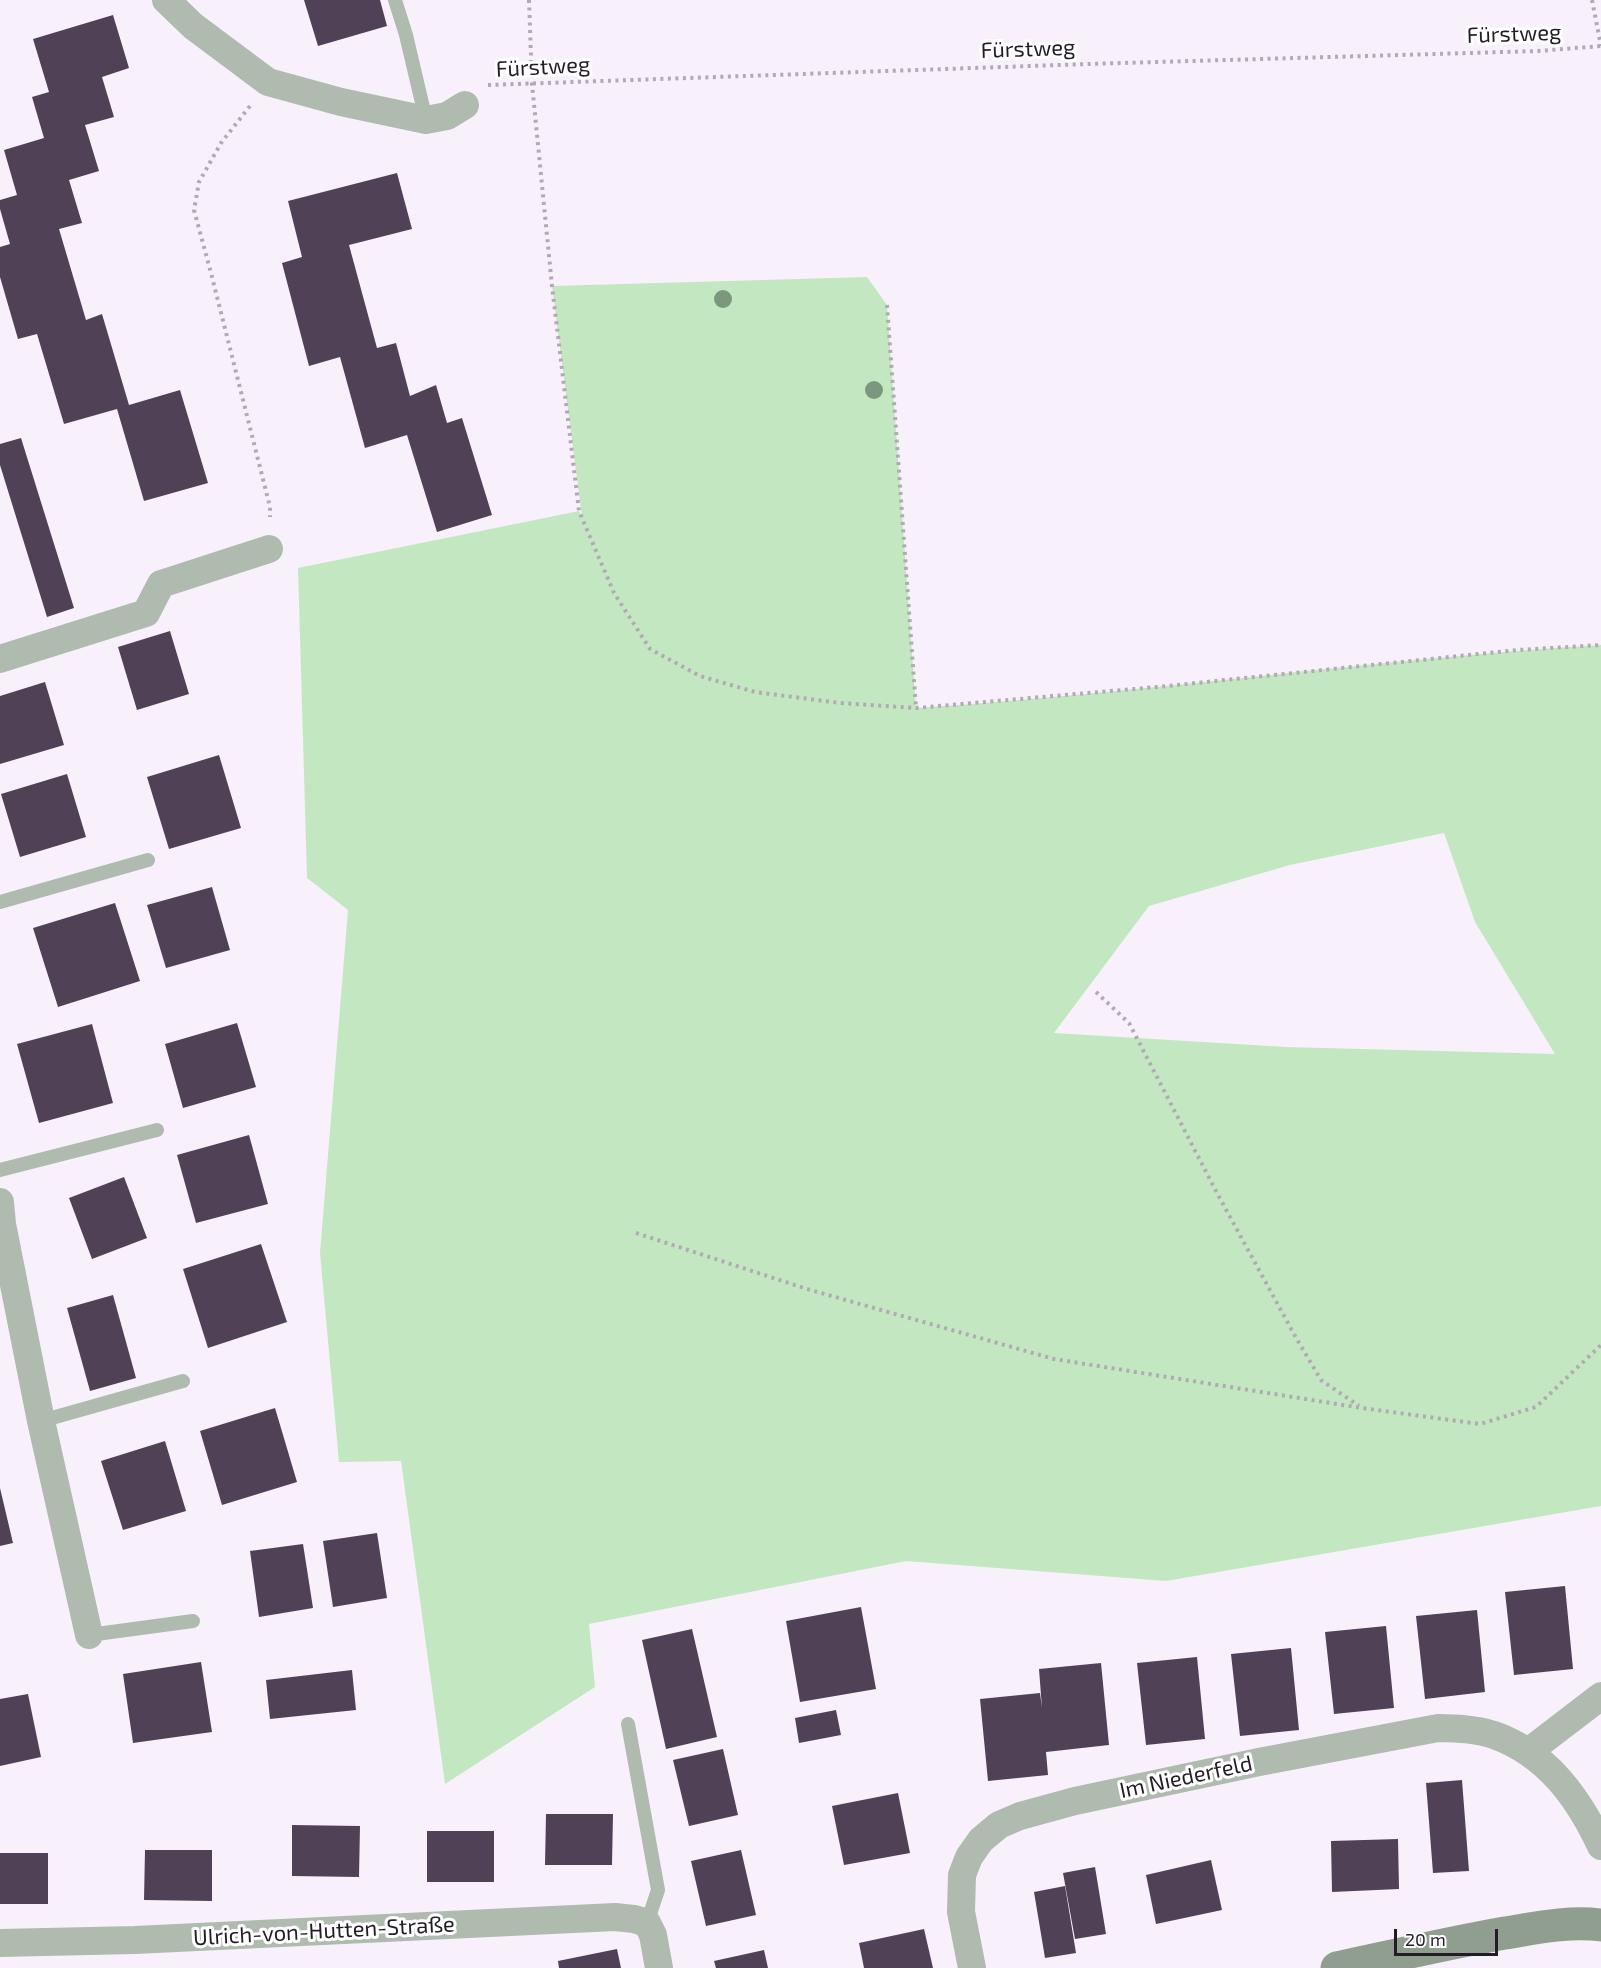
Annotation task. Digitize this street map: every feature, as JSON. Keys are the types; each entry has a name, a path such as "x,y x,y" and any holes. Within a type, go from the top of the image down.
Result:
{"street":[{"path":"166,0 193,26 268,82 340,102 426,120 447,116 465,105"},
{"path":"0,659 146,613 161,584 269,549"},
{"path":"0,1202 4,1234 41,1421 89,1635"},
{"path":"1528,1752 1601,1696"},
{"name":"Im Niederfeld","path":"972,1968 961,1912 962,1875 969,1857 981,1840 999,1825 1020,1816 1075,1801 1224,1769 1438,1728 1467,1729 1494,1735 1528,1752 1552,1770 1564,1784 1601,1846"},
{"name":"Ulrich-von-Hutten-Straße","path":"0,1943 146,1939 615,1917 647,1923"},
{"path":"647,1923 653,1935 659,1968"},
{"path":"1337,1968 1545,1926 1601,1925"}],"lane":[{"path":"395,0 406,35 426,120"},
{"path":"0,902 148,860"},
{"path":"0,1170 157,1130"},
{"path":"41,1421 183,1381"},
{"path":"89,1635 193,1621"},
{"path":"628,1724 658,1890 647,1923"}],"path":[{"path":"529,0 532,84 552,286 579,512 614,593 650,649 700,676 755,692 840,703 916,708 1156,687 1518,650 1601,645"},
{"path":"1592,0 1601,46"},
{"name":"Fürstweg","path":"465,105 488,85 791,73 1526,51 1601,46"},
{"path":"268,82 221,143 199,182 194,210 212,273 270,507 269,549"},
{"path":"887,305 916,708"},
{"path":"1096,992 1129,1023 1217,1193 1321,1380 1362,1408"},
{"path":"636,1233 807,1289 1054,1359 1362,1408 1480,1424 1536,1407 1601,1345"}],"green space":[{"path":"867,277 887,305 916,708 1087,694 1515,651 1601,645 1601,1506 1166,1581 906,1561 589,1624 595,1687 445,1784 401,1461 339,1462 320,1253 348,910 307,878 298,568 579,511 582,517 552,286","holes":["1444,833 1475,922 1555,1054 1286,1047 1054,1033 1149,906 1290,865"]}],"building":[{"path":"304,0 380,0 387,26 318,46"},
{"path":"113,15 129,68 102,77 114,117 85,125 99,171 69,180 82,223 59,229 86,320 102,314 129,405 180,390 208,483 144,501 117,409 64,424 37,334 18,339 0,277 0,247 10,244 0,209 0,200 17,195 4,150 44,138 32,97 49,92 33,39"},
{"path":"397,173 412,229 349,245 377,348 396,343 410,396 436,385 447,423 462,418 492,515 437,532 407,435 365,448 340,357 309,366 282,263 302,257 288,201"},
{"path":"21,438 74,608 47,617 0,465 0,444"},
{"path":"170,631 189,694 137,710 118,647"},
{"path":"45,682 64,745 0,764 0,696"},
{"path":"219,755 241,828 169,849 147,777"},
{"path":"67,774 86,837 20,857 1,794"},
{"path":"212,887 230,950 166,968 147,905"},
{"path":"115,903 140,981 58,1007 33,928"},
{"path":"237,1023 256,1087 183,1108 165,1044"},
{"path":"92,1024 113,1103 39,1123 17,1044"},
{"path":"249,1135 268,1204 196,1223 177,1155"},
{"path":"124,1177 147,1238 92,1259 69,1198"},
{"path":"261,1244 287,1322 208,1348 183,1269"},
{"path":"113,1295 136,1378 90,1391 67,1308"},
{"path":"275,1408 297,1482 222,1505 200,1431"},
{"path":"165,1441 186,1511 123,1530 101,1461"},
{"path":"0,1488 13,1543 0,1546"},
{"path":"377,1533 387,1598 333,1607 323,1541"},
{"path":"303,1544 313,1608 259,1617 250,1551"},
{"path":"1565,1586 1573,1669 1514,1675 1505,1592"},
{"path":"861,1607 876,1689 800,1702 786,1621"},
{"path":"1477,1610 1485,1692 1425,1699 1416,1616"},
{"path":"1386,1626 1394,1708 1334,1714 1325,1632"},
{"path":"692,1629 717,1737 666,1749 642,1640"},
{"path":"1291,1648 1299,1730 1240,1736 1231,1654"},
{"path":"1197,1657 1205,1739 1146,1745 1137,1663"},
{"path":"201,1662 212,1732 133,1743 123,1674"},
{"path":"1101,1663 1109,1745 1046,1752 1048,1775 988,1781 980,1699 1040,1693 1042,1708 1039,1669"},
{"path":"352,1670 356,1710 270,1719 266,1680"},
{"path":"28,1694 41,1757 0,1766 0,1699"},
{"path":"836,1710 841,1735 799,1743 795,1718"},
{"path":"723,1749 738,1815 689,1826 673,1760"},
{"path":"1462,1780 1469,1871 1433,1873 1426,1783"},
{"path":"898,1793 910,1853 844,1865 832,1806"},
{"path":"546,1814 613,1814 612,1865 545,1865"},
{"path":"292,1825 360,1826 359,1877 292,1876"},
{"path":"427,1831 494,1831 494,1882 427,1882"},
{"path":"1398,1839 1399,1889 1332,1892 1331,1841"},
{"path":"145,1850 212,1850 212,1901 144,1900"},
{"path":"741,1850 756,1915 706,1926 691,1861"},
{"path":"0,1853 48,1853 48,1904 0,1904"},
{"path":"1211,1860 1222,1910 1156,1924 1146,1875"},
{"path":"1095,1867 1106,1934 1075,1939 1063,1873"},
{"path":"1065,1886 1076,1953 1045,1958 1034,1892"},
{"path":"924,1929 933,1968 864,1968 859,1943"},
{"path":"617,1949 621,1968 559,1968 558,1961"},
{"path":"764,1950 768,1968 716,1968 714,1961"}]}
